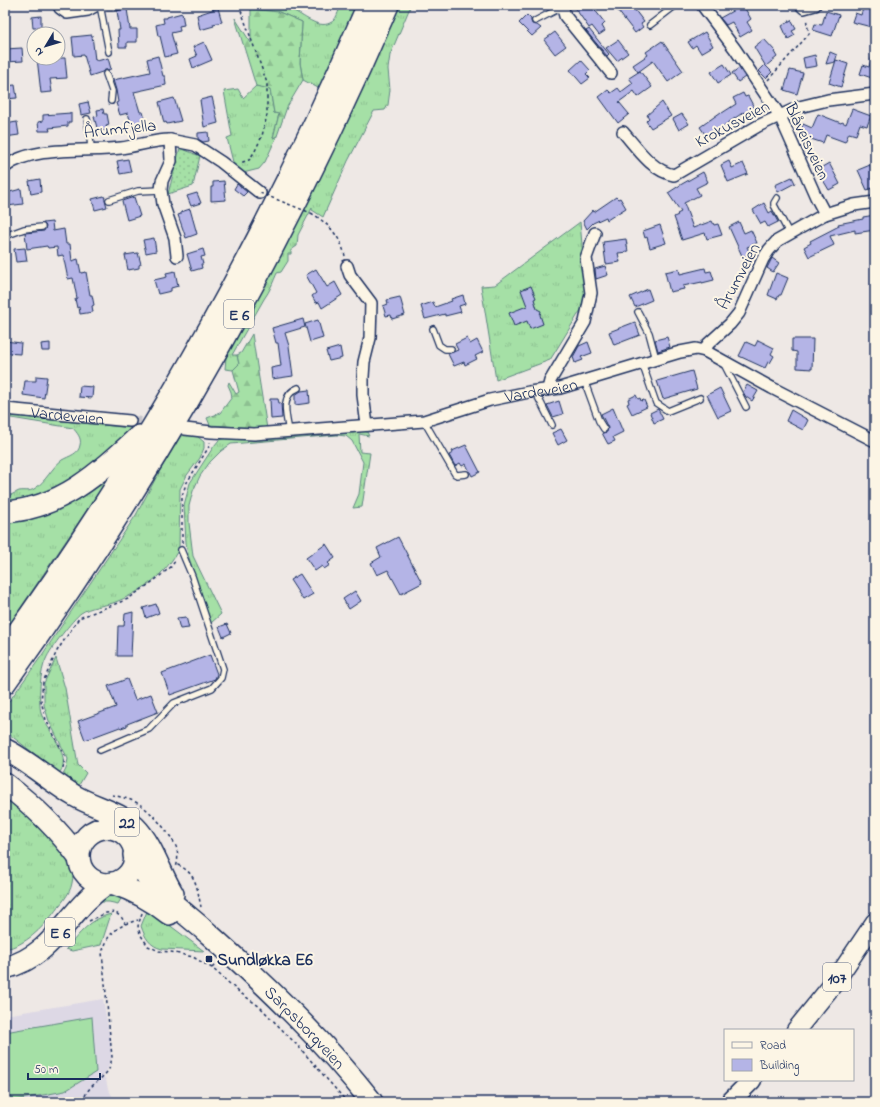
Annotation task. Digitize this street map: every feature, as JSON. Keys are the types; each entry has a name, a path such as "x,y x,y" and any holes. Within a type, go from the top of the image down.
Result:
{"highway":[{"name":"E 6","path":"5,650 105,504 156,421 221,307 308,139 368,5"},
{"name":"E 6","path":"5,683 59,607 120,515 212,362 259,276 305,186 346,101 388,5"},
{"name":"E 6","path":"5,512 26,510 42,505 79,487 156,421"},
{"name":"22","path":"6,750 18,763 73,807 108,828 124,834 131,843 134,863 126,876 119,881 109,883"},
{"name":"22","path":"6,750 21,758 74,796 124,819 135,828 144,840 175,897 200,920 209,934"},
{"path":"5,784 37,810 57,830 93,880 109,883"},
{"name":"22","path":"81,865 80,850 82,843 87,836 100,829 108,828"},
{"name":"Sarpsborgveien","path":"134,855 155,887 248,969 301,1022 372,1102"},
{"name":"E 6","path":"5,956 17,952 31,944 48,930 74,896 79,885 81,865"},
{"name":"E 6","path":"5,968 34,956 47,945 97,890 109,883"},
{"name":"Sarpsborgveien","path":"109,883 126,888 157,904 208,943 270,1001 301,1033 362,1102"}],"main road":[{"name":"107","path":"797,1029 834,982 875,922"},
{"path":"730,1102 751,1081"}],"street":[{"path":"60,8 67,13 88,10 97,5"},
{"path":"105,5 114,5"},
{"name":"Blåveisveien","path":"702,5 735,49 780,116 816,198 825,214"},
{"path":"802,7 815,5"},
{"path":"562,6 565,16 611,73"},
{"name":"Krokusveien","path":"623,132 657,168 667,174 674,175 758,126 799,107 828,100 875,94"},
{"name":"Årumfjella","path":"5,167 12,162 56,150 126,148 159,140 170,140 171,161 162,181 161,190 163,204 175,238 176,256"},
{"path":"170,140 194,145 221,162 260,192"},
{"name":"Årumveien","path":"705,351 708,344 730,324 739,313 763,259 778,241 789,233 825,214 854,205 875,202"},
{"path":"548,389 550,381 585,322 591,293 586,258 595,232"},
{"path":"347,266 350,275 371,303 370,338 364,362 363,377 363,396 367,425"},
{"name":"Vardeveien","path":"185,429 254,434 424,421 490,400 535,391 560,388 680,352 696,349 705,351 772,388 875,441"},
{"name":"Vardeveien","path":"5,409 130,421"}],"lane":[{"path":"100,5 109,52"},
{"path":"650,25 676,5"},
{"path":"535,21 562,6"},
{"path":"106,74 112,91 111,100"},
{"path":"87,119 91,149"},
{"path":"109,200 138,191 161,190"},
{"path":"777,198 774,205 789,233"},
{"path":"5,236 24,229 42,227"},
{"path":"638,312 649,333 656,359"},
{"path":"433,329 439,345 445,349 451,349"},
{"path":"722,360 746,407"},
{"path":"642,363 656,403 668,411 700,398"},
{"path":"584,380 599,421 604,429"},
{"path":"289,431 286,405 287,400 290,393 298,388"},
{"path":"535,391 552,425"},
{"path":"424,421 455,474 466,474"},
{"path":"100,750 149,729 174,703 212,688 221,678 223,669 192,576 181,550"}],"path":[{"path":"221,162 237,165 249,160 256,151 262,136 267,115 267,83 239,5"},
{"path":"761,87 809,34 802,7"},
{"path":"260,192 311,213 321,219 335,233 343,249 347,266"},
{"path":"63,769 65,756 46,720 41,701 43,682 57,651 79,618 128,598 155,580 172,566 181,550 182,496 186,484 210,445 211,432"},
{"path":"177,865 189,872 194,879 203,912"},
{"path":"146,907 139,919 138,926 144,941 152,949 193,957 212,968 239,992 260,1007 298,1046 347,1102"},
{"path":"87,923 106,913 115,912 119,914 125,924"},
{"path":"84,1102 84,1098 91,1087 109,1069 112,1057 102,952 109,936 117,928 139,919"},
{"path":"212,968 216,964"}],"shaded area":[{"path":"103,999 111,1044 111,1059 103,1076 106,1080 108,1089 116,1102 5,1102 5,1015"}],"green space":[{"path":"249,5 287,8 311,21 325,24 334,20 341,5 357,5 320,89 303,80 300,63 302,22 279,12 251,9"},
{"path":"398,5 411,5 390,55 388,69 390,90 388,105 385,110 374,111 348,161 323,217 312,210 312,208 298,235 297,246 291,250 291,254 288,254 288,261 281,272 277,273 268,293 232,355 237,355 239,364 233,370 225,369 226,357 306,207"},
{"path":"251,9 279,12 302,22 300,63 303,80 287,107 277,136 273,138 279,114 274,113 270,89 256,86 235,18 251,43"},
{"path":"256,86 270,89 274,113 279,114 273,138 277,136 265,162 259,169 243,173 236,172 230,167 233,162 227,138 232,136 224,91 238,89 243,98"},
{"path":"180,148 200,156 193,186 168,194"},
{"path":"580,222 587,300 550,360 496,380 481,286 495,285"},
{"path":"252,334 267,429 210,425 207,418 220,413 232,397 228,385 229,382 236,394 239,392 233,370 239,364 237,355 241,353"},
{"path":"5,415 132,428 70,487 5,508 5,496 19,491 34,489 45,479 58,463 78,451 80,440 73,428 5,417"},
{"path":"363,430 367,432 369,436 359,434 360,452 370,453 362,507 353,508 359,494 363,462 352,441 346,436 337,435 231,444 210,462 200,476 193,491 189,506 189,523 193,556 221,614 211,623 188,555 184,505 190,483 214,446 219,440 226,438"},
{"path":"181,435 197,436 204,442 204,448 200,458 187,475 180,489 179,548 174,557 152,582 143,588 123,599 92,608 81,613 73,621 48,654 44,664 40,685 40,707 41,713 62,752 63,766 59,773 5,731 5,707 40,658 136,515"},
{"path":"118,464 5,631 5,517"},
{"path":"56,658 65,688 78,765 86,773 79,785 63,775 68,759 49,721 44,705 44,683"},
{"path":"5,795 63,849 70,861 73,879 67,895 43,925 32,936 20,944 5,949"},
{"path":"107,890 122,897 118,904 101,902 78,923"},
{"path":"148,909 204,951 162,949 151,944 146,938 141,926"},
{"path":"111,914 101,945 72,951 66,949 91,923"},
{"path":"92,1017 96,1072 65,1091 5,1102 5,1032"}],"building":[{"path":"573,5 591,5 605,23 602,26 605,31 599,35 592,26 589,28"},
{"path":"621,5 631,5 644,22 641,24 643,27 635,33 618,11 617,8"},
{"path":"734,5 743,5 751,19 747,22 752,30 740,37 732,22 726,25 720,18 736,9"},
{"path":"864,5 875,5 875,28 852,22 855,13 861,15"},
{"path":"218,8 222,22 200,30 197,15"},
{"path":"127,9 130,29 137,29 137,42 127,42 127,47 119,47 118,30 120,30 117,11"},
{"path":"826,11 839,15 832,36 813,30 815,24 822,25"},
{"path":"182,13 184,25 179,26 180,31 171,33 177,54 165,57 156,25 164,23 163,18"},
{"path":"527,15 531,19 532,24 541,28 532,36 519,23"},
{"path":"41,16 41,26 33,26 32,17"},
{"path":"791,20 796,29 792,31 795,35 788,39 782,26"},
{"path":"589,29 609,54 607,56 586,31"},
{"path":"555,32 566,46 555,54 544,40"},
{"path":"705,32 713,46 701,53 696,45 692,48 688,42"},
{"path":"92,35 95,60 97,61 108,58 111,69 90,76 84,55 74,56 72,37"},
{"path":"764,39 775,51 774,52 777,57 766,66 772,72 766,78 759,71 765,65 754,47"},
{"path":"618,40 628,53 617,61 606,48"},
{"path":"662,41 683,71 668,82 653,61 638,72 633,65 648,55 646,52"},
{"path":"204,42 212,60 193,68 190,59 197,56 193,47"},
{"path":"22,48 23,61 5,62 5,49"},
{"path":"830,52 837,55 835,62 826,64"},
{"path":"873,52 875,53 875,79 860,74 863,65 869,67"},
{"path":"815,55 817,66 805,68 803,58"},
{"path":"158,56 163,76 165,76 166,85 134,92 140,112 143,112 147,126 133,130 128,113 120,115 116,103 118,102 113,80 150,72 147,59"},
{"path":"581,60 590,70 586,74 590,78 582,84 570,70"},
{"path":"836,60 848,64 841,87 829,83"},
{"path":"724,64 731,75 718,83 711,72"},
{"path":"38,66 66,66 67,78 50,79 52,92 41,93"},
{"path":"739,68 745,77 738,82 732,73"},
{"path":"790,70 803,73 797,94 784,90"},
{"path":"640,71 652,87 638,97 634,91 619,102 629,114 618,123 599,97 608,90 611,93 618,88 621,92 633,83 629,78"},
{"path":"15,85 17,98 5,99 5,86"},
{"path":"743,93 745,97 748,96 756,111 746,116 744,112 707,137 700,127 721,112 722,113 736,104 733,98"},
{"path":"212,97 218,123 204,127 200,100"},
{"path":"174,98 181,121 167,124 166,122 164,123 159,102"},
{"path":"88,102 91,113 81,115 79,104"},
{"path":"662,102 671,116 651,128 646,121 649,118 647,115"},
{"path":"103,109 104,114 107,114 109,125 106,126 107,130 98,131 94,117 98,116 97,110"},
{"path":"852,109 871,116 867,126 860,124 856,135 849,133 845,142 826,135 823,143 799,135 803,124 812,128 818,114 846,124"},
{"path":"71,113 71,122 68,122 68,126 49,128 50,131 39,131 38,122 43,121 43,115"},
{"path":"682,114 689,124 679,130 673,119"},
{"path":"17,122 19,135 5,137 5,124"},
{"path":"208,132 209,141 203,142 198,139 198,133"},
{"path":"128,159 131,172 120,174 117,161"},
{"path":"729,161 732,168 743,163 748,174 728,182 721,165"},
{"path":"829,163 840,184 829,190 817,170"},
{"path":"870,165 875,176 875,187 867,190 858,170"},
{"path":"703,172 708,182 696,188 700,195 684,203 693,228 712,221 714,225 718,224 722,235 707,239 705,233 682,240 674,217 681,212 668,193"},
{"path":"792,177 795,183 778,192 775,185"},
{"path":"40,179 41,192 31,194 29,181"},
{"path":"224,181 226,200 211,201 211,187 213,187 213,182"},
{"path":"237,184 247,192 243,196 234,189"},
{"path":"21,189 23,204 7,206 6,193"},
{"path":"197,193 201,203 191,206 187,196"},
{"path":"104,196 107,207 95,210 92,199"},
{"path":"134,197 140,216 127,220 122,201"},
{"path":"616,197 618,199 620,198 626,208 607,220 606,217 593,223 587,229 583,221 593,210 594,212"},
{"path":"764,203 769,213 772,211 778,222 768,227 765,222 761,224 753,210"},
{"path":"190,209 197,234 186,238 178,215 181,214 181,212"},
{"path":"875,215 875,230 855,233 855,230 830,236 834,245 809,257 804,247 811,243 810,241 839,226 838,224"},
{"path":"52,222 53,231 64,229 66,244 70,244 72,261 78,259 81,273 86,272 90,295 92,295 94,305 92,306 93,312 80,314 79,307 77,308 75,299 77,298 73,278 68,279 63,255 58,256 57,247 48,248 47,246 27,249 25,233 44,231 46,226 43,223"},
{"path":"739,222 744,233 751,230 757,243 747,247 751,255 743,258 729,227"},
{"path":"660,225 666,243 650,248 647,237 645,238 643,231"},
{"path":"154,238 156,251 146,253 143,240"},
{"path":"626,239 628,252 618,253 620,262 606,264 603,242"},
{"path":"25,248 27,261 16,262 14,249"},
{"path":"203,249 205,256 201,257 203,264 201,264 202,268 192,271 187,254"},
{"path":"138,253 141,264 139,265 139,268 128,270 125,255"},
{"path":"772,258 779,263 773,272 767,268"},
{"path":"605,266 608,275 596,279 595,269"},
{"path":"705,268 706,272 711,271 714,280 683,286 684,289 670,292 665,272 679,269 680,274"},
{"path":"316,269 327,287 335,282 342,295 322,308 319,302 316,303 312,296 316,293 306,275"},
{"path":"175,271 178,286 171,288 171,291 158,294 154,280 167,277 166,273"},
{"path":"776,273 788,278 781,295 779,295 777,299 768,295"},
{"path":"531,286 536,298 534,299 537,309 541,311 540,315 543,324 530,329 527,321 514,326 509,313 527,306 521,290"},
{"path":"648,289 652,300 635,307 630,297"},
{"path":"463,295 465,304 459,306 461,312 425,319 421,306 433,302 435,307"},
{"path":"400,297 405,315 392,319 391,315 386,316 383,306 388,304 387,300"},
{"path":"303,319 305,327 285,333 289,346 293,376 272,379 271,368 281,366 278,343 276,343 272,328"},
{"path":"318,320 323,338 310,342 305,324"},
{"path":"635,322 640,335 614,345 609,332"},
{"path":"667,337 670,347 658,351 655,340"},
{"path":"467,338 470,344 477,340 483,352 475,356 477,359 465,365 464,362 454,366 448,354 458,350 455,344"},
{"path":"792,339 813,339 812,369 797,368 797,352 792,351"},
{"path":"758,340 774,348 771,354 774,356 765,368 739,356 746,342 755,346"},
{"path":"5,341 21,343 20,354 5,353"},
{"path":"588,342 592,353 581,357 583,360 575,363 573,357 579,346"},
{"path":"50,343 50,351 42,351 41,344"},
{"path":"340,347 342,358 329,361 326,351"},
{"path":"692,371 697,389 663,399 657,381"},
{"path":"36,376 47,377 44,398 23,395 25,381 36,381"},
{"path":"747,385 758,391 752,401 746,397 743,392"},
{"path":"80,386 93,387 92,398 79,397"},
{"path":"720,388 731,411 718,417 707,395"},
{"path":"309,390 310,403 295,405 295,395 301,391"},
{"path":"636,395 641,401 644,400 647,407 632,414 627,404 629,403 628,399"},
{"path":"270,399 278,399 279,403 281,403 282,418 271,419"},
{"path":"559,401 563,414 553,417 547,405"},
{"path":"613,408 623,432 613,437 615,441 608,444 602,433 607,432 608,428 601,414"},
{"path":"658,409 663,419 654,423 650,413"},
{"path":"791,410 808,420 803,430 786,421"},
{"path":"561,429 567,440 558,445 552,433"},
{"path":"466,445 480,472 472,476 466,464 462,466 460,463 455,466 449,455 453,453 452,451"},
{"path":"398,537 422,583 401,594 388,570 377,575 371,563 381,557 377,548"},
{"path":"326,544 335,558 328,563 330,565 324,569 322,566 315,571 306,558"},
{"path":"300,574 313,594 303,600 290,580"},
{"path":"355,591 361,601 349,609 343,599"},
{"path":"156,604 159,613 146,618 143,608"},
{"path":"133,612 131,656 117,656 118,626 124,626 125,614"},
{"path":"186,617 189,628 180,629 177,618"},
{"path":"227,624 231,633 223,637 219,627"},
{"path":"210,655 217,674 215,679 170,695 162,673"},
{"path":"127,679 135,700 151,694 158,712 127,724 127,726 120,727 85,740 78,721 116,707 108,686"}],"tunnel":[{"path":"130,421 158,425"}],"place":[{"name":"Sundløkka E6","path":"209,959"}]}
